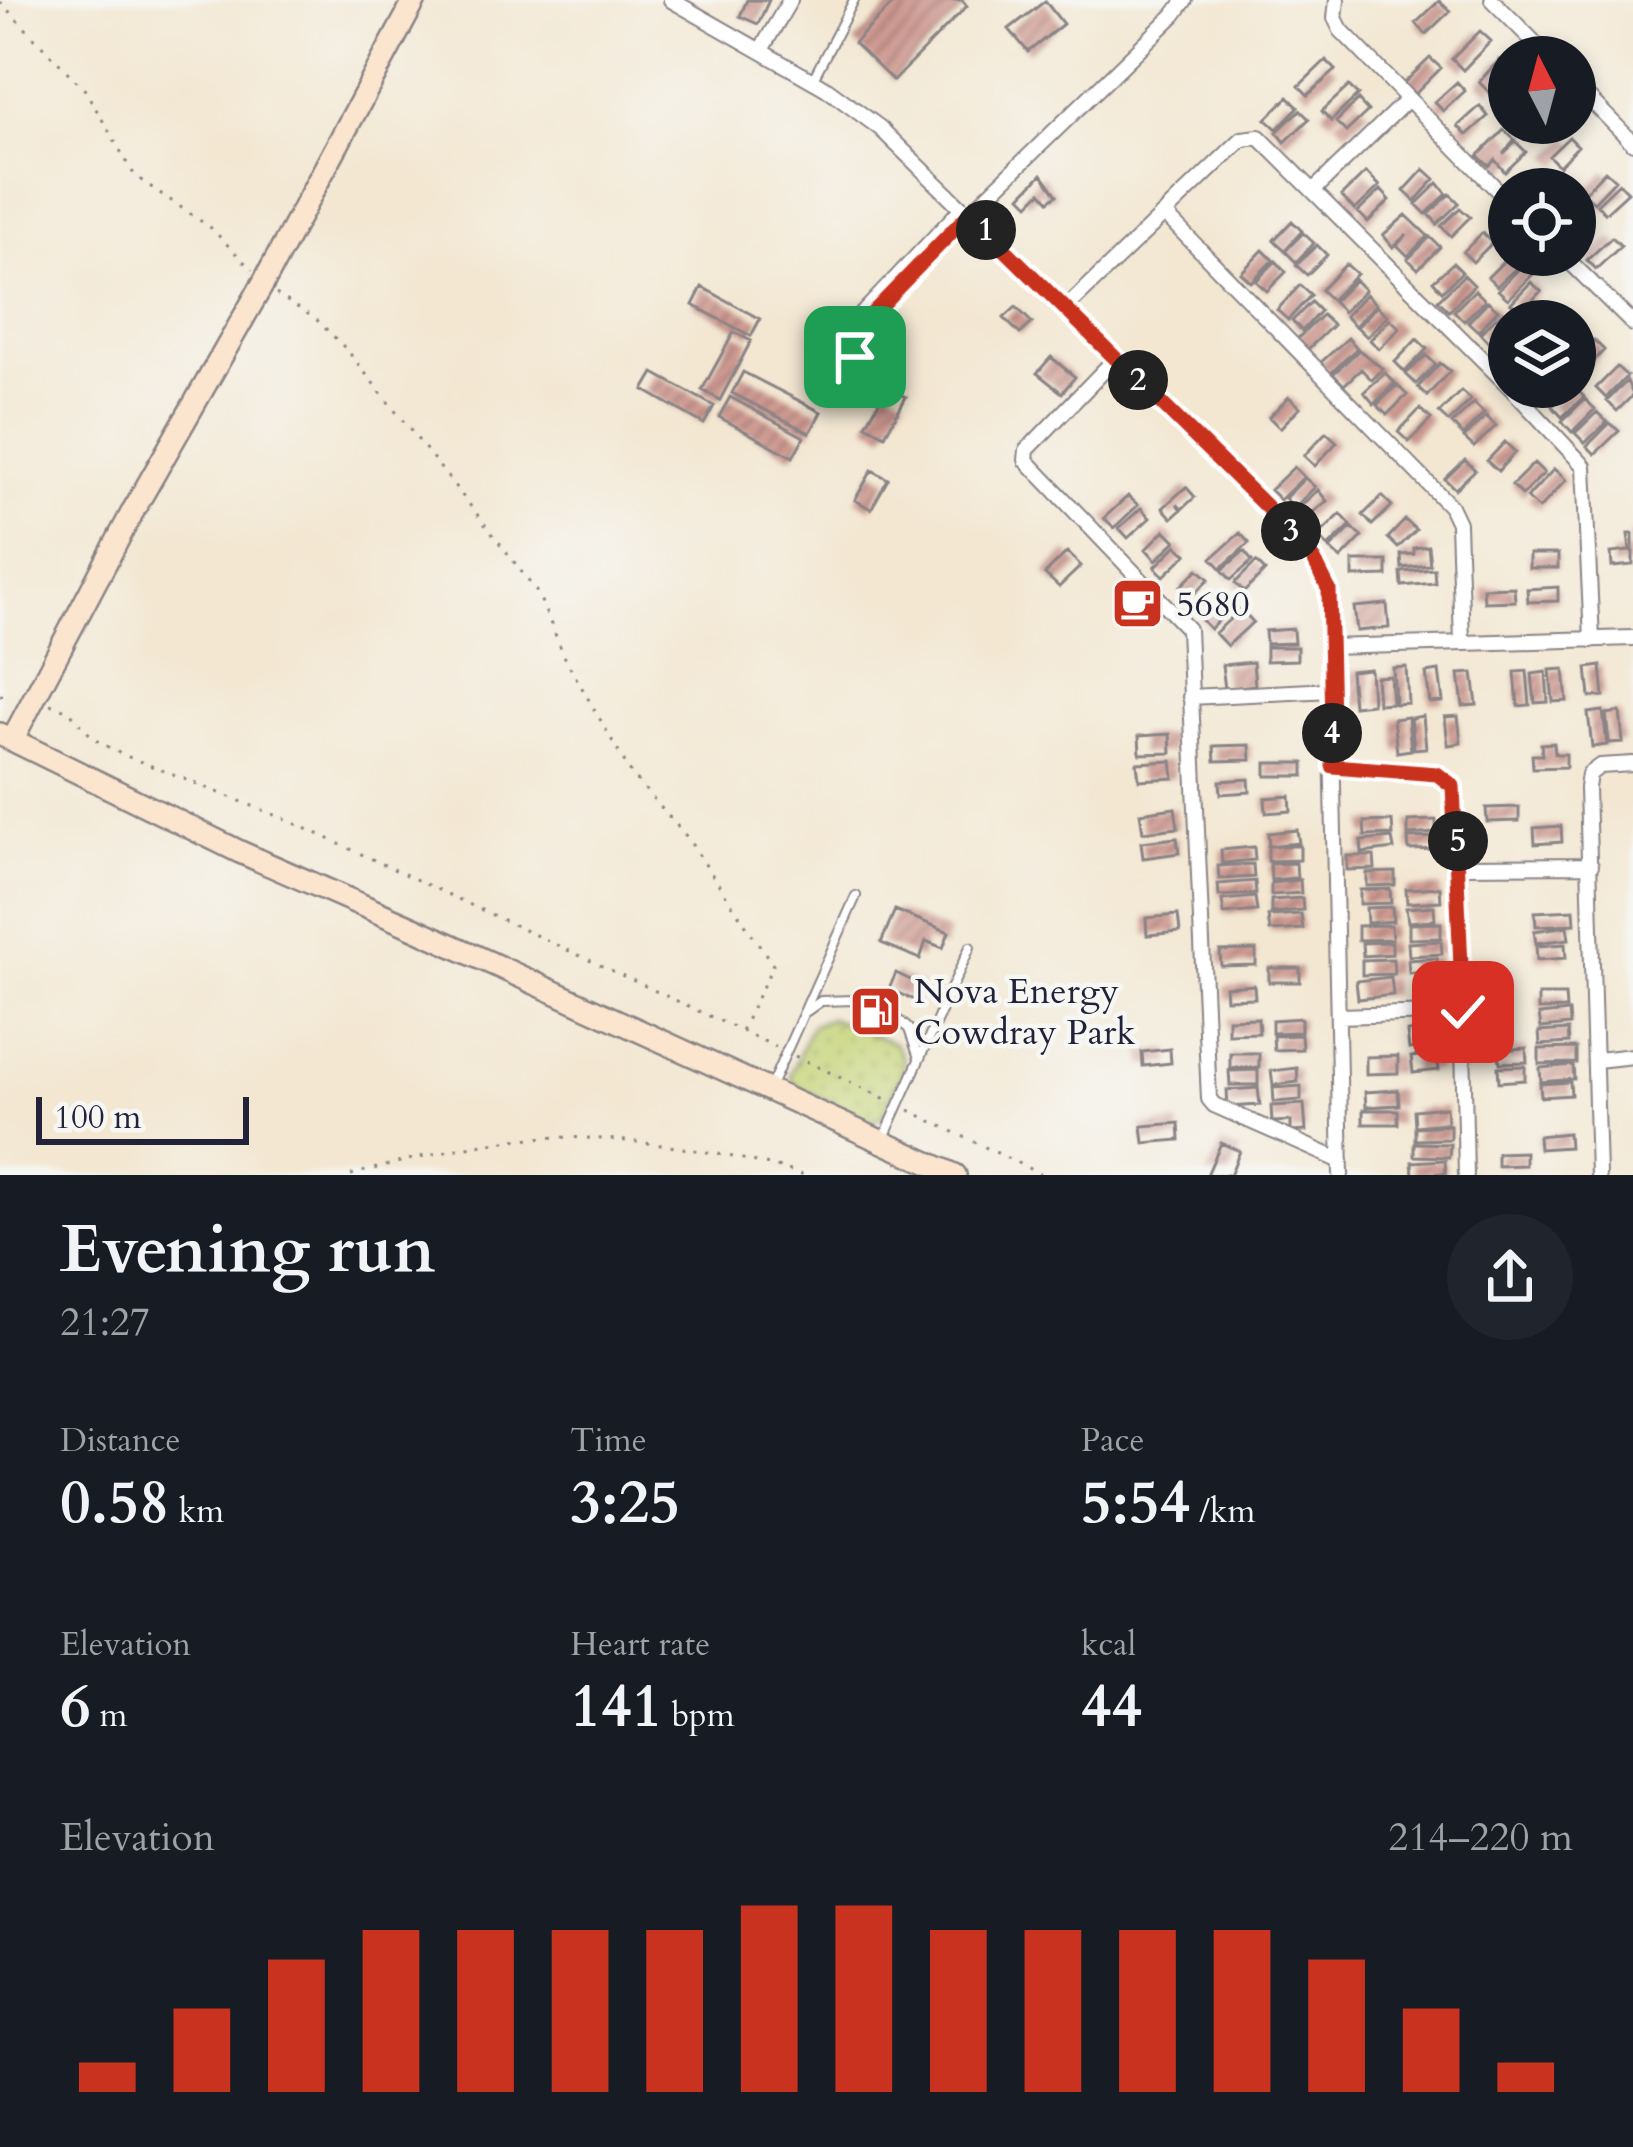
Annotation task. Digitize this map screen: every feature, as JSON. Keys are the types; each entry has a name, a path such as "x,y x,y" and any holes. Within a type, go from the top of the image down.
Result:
{"street":[{"path":"415,0 31,702 6,737 240,852 955,1175"},
{"path":"671,0 812,80 880,128 1116,358 1308,548 1329,590 1341,1168 1214,1106 1209,1099 1188,629 1026,460 1027,450 1116,358"},
{"path":"761,50 790,0"},
{"path":"965,210 1174,16 1185,0"},
{"path":"1337,0 1335,18 1342,30 1488,181"},
{"path":"1492,0 1528,36"},
{"path":"1315,189 1407,100"},
{"path":"1596,105 1633,142"},
{"path":"1065,309 1242,139 1251,136 1266,140 1488,366"},
{"path":"1165,214 1450,506 1458,523 1462,642"},
{"path":"1584,276 1633,324"},
{"path":"1529,408 1584,466 1592,640"},
{"path":"1330,647 1633,638"},
{"path":"1190,697 1331,690"},
{"path":"1598,1175 1589,774 1600,766 1633,764"},
{"path":"1333,766 1446,777 1453,786 1466,1175"},
{"path":"1459,866 1591,865"},
{"path":"1339,1016 1463,1012"},
{"path":"1597,1060 1633,1056"}],"lane":[{"path":"812,80 854,0"},
{"path":"890,365 867,344 864,326 965,210"},
{"path":"867,344 855,357 844,360 832,352 832,325 857,315 965,210"},
{"path":"769,1090 856,896"},
{"path":"883,1142 970,947"},
{"path":"803,1014 821,1001 854,1000 896,1018 909,1029 919,1060"}],"path":[{"path":"0,2 85,90 135,176 211,228 284,302 316,319 347,350 460,488 538,594 566,660 632,776 686,836 773,965 741,1031"},
{"path":"0,695 69,710 94,739 121,754 288,820 1042,1175"},
{"path":"351,1175 448,1150 527,1138 607,1140 771,1164 804,1175"}],"green space":[{"path":"830,1018 894,1043 903,1058 903,1069 883,1115 873,1122 793,1084 791,1074 811,1026"}],"building":[{"path":"747,0 769,0 758,24 740,16"},
{"path":"897,0 962,0 967,6 893,81 854,43"},
{"path":"1045,1 1063,24 1028,52 1009,29"},
{"path":"1439,1 1450,11 1426,34 1416,23"},
{"path":"1480,31 1488,38 1488,44 1463,70 1452,59"},
{"path":"1430,58 1441,68 1415,94 1404,83"},
{"path":"1326,60 1336,70 1308,95 1299,86"},
{"path":"1457,82 1465,91 1443,111 1435,102"},
{"path":"1349,86 1358,95 1331,121 1322,111"},
{"path":"1288,97 1298,107 1277,129 1266,119"},
{"path":"1358,100 1368,111 1346,132 1336,122"},
{"path":"1480,106 1488,116 1467,135 1458,126"},
{"path":"1300,110 1309,119 1285,142 1277,132"},
{"path":"1490,144 1512,144 1503,154 1514,144 1526,152 1509,168 1502,168 1495,160 1489,166 1478,156"},
{"path":"1562,144 1578,146 1559,166 1549,156"},
{"path":"1424,169 1435,179 1415,201 1404,191"},
{"path":"1605,171 1615,180 1596,200 1596,180"},
{"path":"1366,172 1380,186 1355,210 1341,196"},
{"path":"1042,174 1057,195 1049,201 1041,192 1029,204 1021,196"},
{"path":"1438,183 1447,194 1426,214 1416,204"},
{"path":"1619,183 1628,192 1605,213 1597,204"},
{"path":"1381,190 1390,200 1368,222 1358,212"},
{"path":"1450,194 1459,203 1437,224 1429,214"},
{"path":"1460,208 1470,217 1451,236 1441,226"},
{"path":"1406,215 1428,236 1408,256 1397,245 1407,234 1393,247 1383,235"},
{"path":"1292,221 1302,231 1285,250 1274,240"},
{"path":"1303,233 1314,243 1296,262 1285,251"},
{"path":"1482,233 1488,239 1488,247 1473,262 1463,252"},
{"path":"1430,237 1440,247 1418,269 1408,259"},
{"path":"1612,237 1621,246 1596,269 1596,252"},
{"path":"1317,245 1327,255 1307,275 1296,265"},
{"path":"1263,250 1273,260 1251,282 1241,273"},
{"path":"1276,261 1286,272 1267,291 1256,281"},
{"path":"1453,263 1462,272 1442,291 1433,281"},
{"path":"1346,264 1357,274 1331,300 1321,290"},
{"path":"1464,275 1474,285 1449,311 1438,300"},
{"path":"1489,276 1507,276 1497,286"},
{"path":"1512,276 1531,276 1508,299 1498,290"},
{"path":"1355,280 1365,290 1343,312 1333,302"},
{"path":"1531,282 1541,291 1532,300 1514,300"},
{"path":"1300,285 1311,295 1288,320 1277,310"},
{"path":"702,287 760,319 751,336 693,305"},
{"path":"1475,290 1485,300 1464,321 1454,311"},
{"path":"1366,294 1376,304 1355,326 1345,316"},
{"path":"1488,301 1488,320 1478,331 1468,322"},
{"path":"1311,302 1320,311 1302,331 1292,321"},
{"path":"1377,306 1388,316 1367,337 1357,327"},
{"path":"1016,307 1032,323 1020,334 1004,318"},
{"path":"1322,315 1333,325 1307,350 1297,339"},
{"path":"1390,319 1400,328 1379,349 1370,340"},
{"path":"734,332 751,341 720,400 702,390"},
{"path":"1348,338 1357,348 1330,374 1320,363"},
{"path":"1417,339 1427,349 1405,372 1395,362"},
{"path":"1359,350 1383,369 1372,380 1361,369 1344,385 1333,374"},
{"path":"1426,355 1436,365 1416,384 1406,374"},
{"path":"1051,357 1075,377 1062,393 1037,373"},
{"path":"1440,363 1450,371 1427,396 1418,387"},
{"path":"1617,367 1627,376 1606,398 1596,388"},
{"path":"743,372 821,412 810,433 732,393"},
{"path":"654,373 714,406 704,424 644,390"},
{"path":"1385,373 1395,383 1374,404 1364,392"},
{"path":"1627,381 1633,395 1617,411 1607,401"},
{"path":"1397,385 1407,395 1387,415 1377,405"},
{"path":"887,387 906,397 885,435 866,425"},
{"path":"1461,391 1471,400 1449,422 1439,413"},
{"path":"730,397 804,437 793,457 719,417"},
{"path":"1289,397 1300,407 1280,428 1269,417"},
{"path":"1474,403 1484,413 1463,435 1452,424"},
{"path":"1576,408 1595,409 1572,432 1562,421"},
{"path":"1420,409 1431,419 1409,442 1398,432"},
{"path":"1597,412 1607,422 1585,443 1575,433"},
{"path":"1486,416 1496,426 1474,447 1464,438"},
{"path":"1610,423 1619,431 1595,454 1587,446"},
{"path":"1326,432 1337,442 1315,466 1304,456"},
{"path":"1505,442 1515,452 1498,471 1487,461"},
{"path":"1465,460 1475,470 1455,489 1445,479"},
{"path":"1534,463 1544,473 1522,495 1512,485"},
{"path":"1294,467 1304,477 1280,500 1270,490"},
{"path":"1554,469 1566,480 1539,509 1527,498"},
{"path":"872,470 888,479 871,509 855,500"},
{"path":"1305,478 1315,487 1294,508 1285,498"},
{"path":"1186,487 1195,497 1182,509 1177,504 1181,510 1172,518 1163,508"},
{"path":"1318,490 1327,501 1305,519 1297,509"},
{"path":"1128,496 1138,505 1114,528 1104,518"},
{"path":"1382,496 1392,506 1372,525 1363,515"},
{"path":"1141,508 1150,518 1128,538 1119,528"},
{"path":"1341,514 1351,525 1328,547 1318,536"},
{"path":"1405,520 1416,530 1398,548 1388,538"},
{"path":"1352,527 1362,537 1341,559 1330,549"},
{"path":"1165,530 1176,541 1156,560 1146,549"},
{"path":"1240,533 1249,543 1221,568 1212,558"},
{"path":"1628,534 1633,534 1633,565 1612,567 1611,553 1630,551"},
{"path":"1177,545 1187,554 1164,576 1155,567"},
{"path":"1428,546 1430,565 1402,568 1401,555"},
{"path":"1244,551 1252,561 1231,580 1222,570"},
{"path":"1067,552 1081,566 1059,587 1045,574"},
{"path":"1529,554 1558,554 1558,568 1529,568"},
{"path":"1353,561 1387,561 1387,576 1353,577"},
{"path":"1256,562 1265,571 1244,592 1235,583"},
{"path":"1198,569 1209,579 1191,597 1180,587"},
{"path":"1434,569 1435,583 1402,586 1401,572"},
{"path":"1514,587 1515,601 1484,602 1483,588"},
{"path":"1558,587 1558,601 1528,602 1527,589"},
{"path":"1224,595 1234,606 1210,629 1200,618"},
{"path":"1387,604 1389,628 1357,631 1354,607"},
{"path":"1241,609 1253,622 1227,646 1215,633"},
{"path":"1293,629 1294,643 1266,644 1265,631"},
{"path":"1266,647 1297,647 1297,660 1266,661"},
{"path":"1253,662 1255,685 1225,689 1222,665"},
{"path":"1601,666 1604,696 1590,697 1587,668"},
{"path":"1406,667 1408,703 1395,704 1393,668"},
{"path":"1370,669 1372,704 1353,706 1350,671"},
{"path":"1564,669 1567,701 1553,702 1550,670"},
{"path":"1439,671 1443,702 1430,703 1426,673"},
{"path":"1527,671 1530,705 1518,706 1515,672"},
{"path":"1546,672 1548,702 1535,703 1532,674"},
{"path":"1473,673 1477,705 1463,706 1459,674"},
{"path":"1390,676 1392,703 1378,704 1376,677"},
{"path":"1603,711 1607,745 1592,747 1588,713"},
{"path":"1620,712 1623,742 1609,743 1606,714"},
{"path":"1423,716 1426,748 1414,749 1411,718"},
{"path":"1458,716 1461,743 1448,745 1445,717"},
{"path":"1408,717 1411,750 1397,752 1393,719"},
{"path":"1170,734 1171,753 1140,754 1139,736"},
{"path":"1554,743 1555,754 1566,754 1566,767 1533,768 1532,755 1542,755 1541,744"},
{"path":"1250,745 1251,760 1215,761 1214,746"},
{"path":"1172,761 1174,778 1139,780 1137,763"},
{"path":"1266,763 1304,763 1304,776 1266,776"},
{"path":"1249,779 1250,792 1221,794 1220,781"},
{"path":"1290,796 1291,811 1266,813 1265,798"},
{"path":"1519,807 1519,821 1487,822 1486,808"},
{"path":"1175,808 1178,828 1143,832 1140,813"},
{"path":"1436,820 1436,833 1408,835 1408,821"},
{"path":"1392,821 1393,835 1365,836 1364,822"},
{"path":"1561,826 1562,842 1535,844 1534,828"},
{"path":"1297,830 1299,843 1269,846 1268,833"},
{"path":"1444,837 1444,849 1409,850 1408,838"},
{"path":"1177,838 1179,853 1143,858 1141,842"},
{"path":"1392,838 1394,849 1362,853 1361,841"},
{"path":"1268,846 1300,846 1300,860 1268,861"},
{"path":"1254,847 1255,860 1222,863 1221,850"},
{"path":"1347,856 1374,856 1375,869 1347,870"},
{"path":"1296,863 1297,878 1271,880 1270,864"},
{"path":"1253,864 1254,877 1219,879 1218,866"},
{"path":"1395,872 1395,885 1367,886 1367,873"},
{"path":"1300,880 1301,893 1271,895 1271,883"},
{"path":"1255,881 1256,894 1219,896 1218,884"},
{"path":"1440,887 1441,901 1407,903 1406,889"},
{"path":"1390,889 1391,903 1360,904 1360,890"},
{"path":"1255,897 1257,911 1224,914 1222,900"},
{"path":"1302,898 1303,910 1271,913 1271,900"},
{"path":"1434,906 1435,920 1408,922 1406,908"},
{"path":"1392,907 1393,921 1367,923 1366,908"},
{"path":"895,910 949,932 943,948 926,941 920,959 881,943"},
{"path":"1574,910 1575,924 1536,926 1535,912"},
{"path":"1301,914 1303,929 1270,931 1268,916"},
{"path":"1178,915 1180,932 1147,935 1146,918"},
{"path":"1441,923 1441,938 1409,939 1409,924"},
{"path":"1391,925 1392,939 1358,940 1358,926"},
{"path":"1567,926 1569,939 1536,943 1534,931"},
{"path":"1441,941 1442,954 1409,956 1408,943"},
{"path":"1392,942 1392,954 1363,956 1362,943"},
{"path":"1565,944 1566,958 1537,960 1536,946"},
{"path":"1256,950 1256,965 1221,966 1220,951"},
{"path":"1437,958 1438,971 1409,973 1408,960"},
{"path":"1393,959 1394,974 1362,975 1362,960"},
{"path":"1269,968 1300,968 1300,982 1269,982"},
{"path":"896,973 921,985 914,1000 889,989"},
{"path":"1391,977 1393,995 1358,999 1356,981"},
{"path":"1254,985 1255,998 1226,999 1225,987"},
{"path":"1538,995 1565,995 1566,1009 1538,1010"},
{"path":"1569,1012 1570,1025 1541,1028 1539,1015"},
{"path":"1258,1018 1259,1033 1228,1034 1228,1019"},
{"path":"1301,1018 1301,1032 1272,1033 1272,1020"},
{"path":"1443,1029 1444,1045 1409,1049 1407,1032"},
{"path":"1568,1030 1569,1043 1540,1045 1539,1032"},
{"path":"1301,1035 1302,1049 1274,1050 1273,1036"},
{"path":"1526,1048 1527,1062 1500,1063 1499,1050"},
{"path":"1576,1048 1576,1063 1539,1064 1539,1049"},
{"path":"1170,1049 1171,1063 1143,1066 1142,1052"},
{"path":"1230,1053 1259,1053 1259,1068 1230,1068"},
{"path":"1437,1054 1439,1070 1413,1073 1411,1057"},
{"path":"1398,1056 1398,1073 1366,1074 1366,1057"},
{"path":"1573,1065 1574,1079 1541,1082 1540,1068"},
{"path":"1525,1066 1525,1080 1499,1082 1498,1067"},
{"path":"1297,1068 1298,1082 1273,1085 1271,1071"},
{"path":"1258,1070 1258,1085 1230,1085 1229,1071"},
{"path":"1570,1082 1571,1095 1541,1097 1540,1084"},
{"path":"1301,1086 1301,1100 1274,1102 1273,1088"},
{"path":"1258,1088 1260,1105 1228,1107 1227,1090"},
{"path":"1398,1090 1399,1105 1366,1107 1365,1092"},
{"path":"1304,1104 1306,1131 1291,1132 1291,1121 1272,1122 1271,1106"},
{"path":"1446,1107 1447,1123 1415,1126 1414,1110"},
{"path":"1363,1110 1398,1110 1398,1124 1363,1124"},
{"path":"1179,1123 1180,1140 1144,1143 1142,1126"},
{"path":"1450,1125 1450,1139 1415,1140 1415,1127"},
{"path":"1568,1133 1569,1147 1539,1149 1538,1136"},
{"path":"1221,1143 1240,1151 1230,1175 1207,1175"},
{"path":"1414,1143 1450,1144 1449,1157 1414,1156"},
{"path":"1525,1152 1525,1165 1497,1166 1497,1153"},
{"path":"1445,1160 1446,1173 1413,1175 1412,1162"}],"place":[{"name":"5680","path":"1137,603"},
{"name":"Nova Energy Cowdray Park","path":"875,1011"}],"route":[{"path":"855,357 867,344 864,326 868,318 969,214 1308,548 1329,590 1333,766 1437,774 1453,786 1463,1012"}]}
